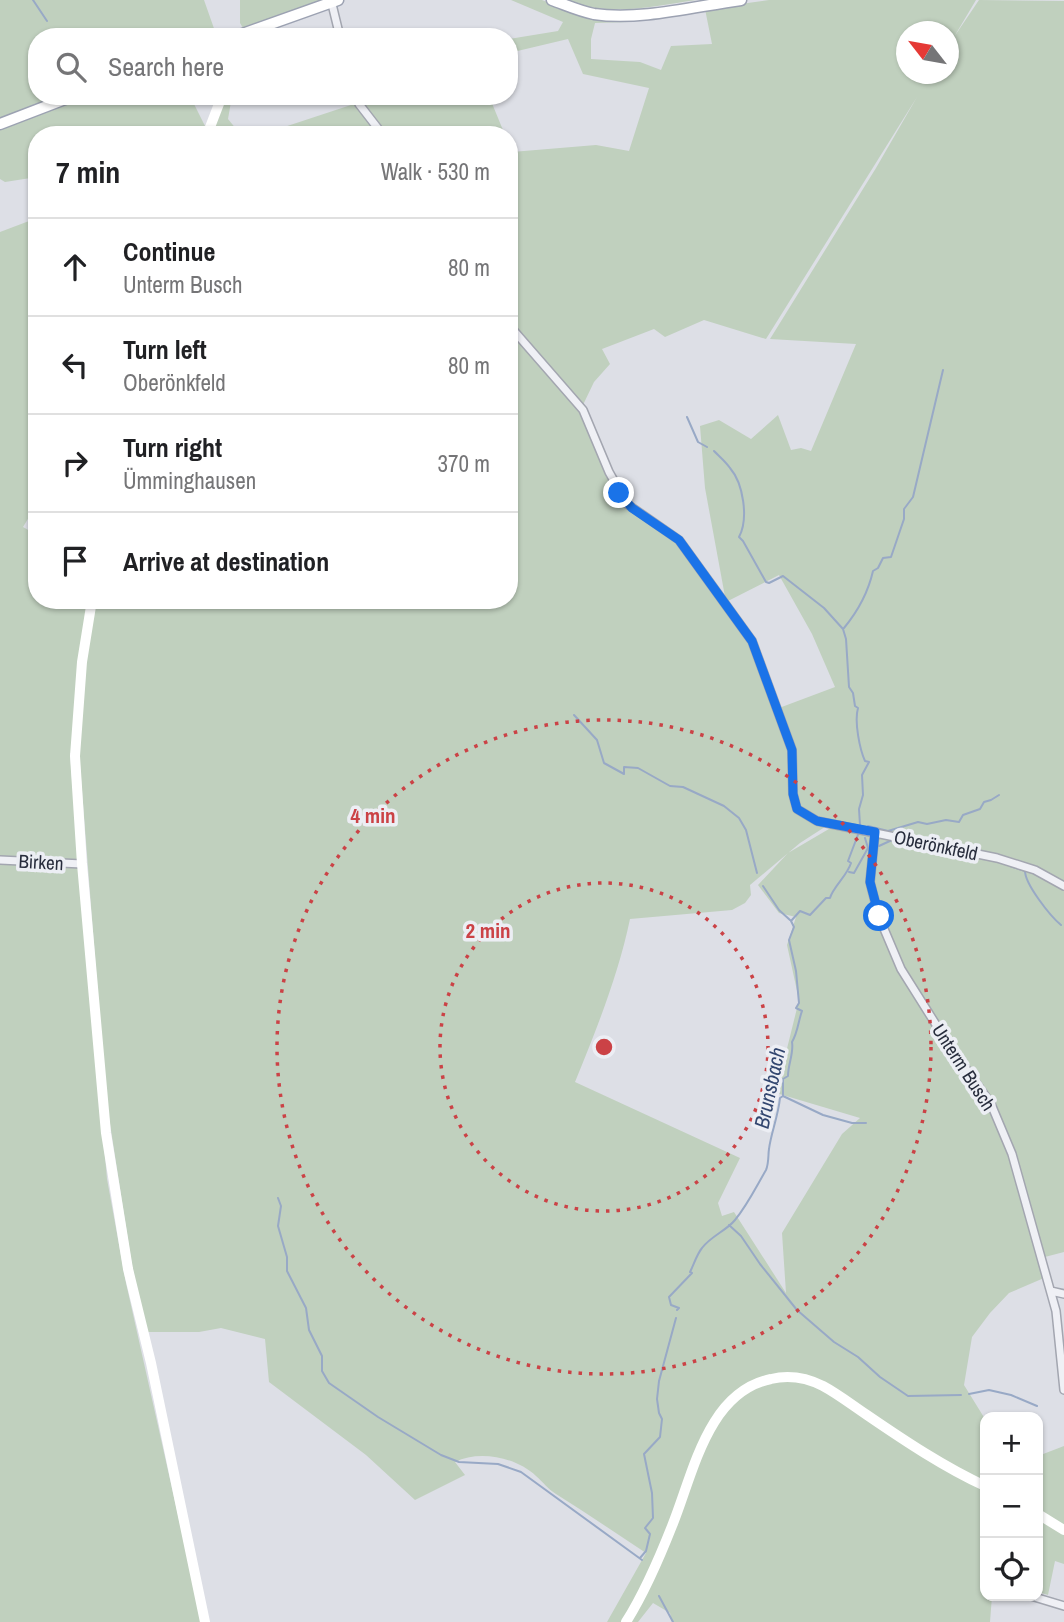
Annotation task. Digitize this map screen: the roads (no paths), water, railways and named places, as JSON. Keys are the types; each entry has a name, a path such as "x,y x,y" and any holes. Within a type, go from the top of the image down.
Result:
{"main road":[{"path":"552,0 580,11 616,15 741,0"},
{"path":"260,28 334,1"},
{"path":"0,124 50,105"},
{"path":"211,126 219,105"},
{"path":"91,609 81,670 75,756 106,1133 128,1269 151,1363 205,1622"},
{"path":"626,1622 662,1551 712,1426 727,1403 737,1394 763,1381 782,1377 797,1378 824,1386 943,1464 980,1483"},
{"path":"1043,1517 1064,1531"}],"street":[{"path":"334,1 338,28"},
{"path":"360,105 376,126"},
{"name":"Oberönkfeld","path":"518,335 583,410 609,472 627,503 679,540 752,641 791,744 794,804 817,821 997,858 1035,870 1064,886"},
{"name":"Unterm Busch","path":"875,832 870,882 879,916 901,969 990,1104 1012,1154 1051,1291 1060,1341 1064,1390"},
{"name":"Birken","path":"0,860 82,864"},
{"path":"1051,1291 1064,1294"},
{"path":"1043,1600 1064,1606"}],"waterway":[{"path":"33,0 47,21"},
{"path":"844,628 862,601 873,571 878,568 883,558 891,557 904,519 904,509 913,497 943,370"},
{"path":"687,417 698,442 707,447"},
{"path":"714,451 735,474 744,511 739,537 766,582 783,576 824,608 843,629 849,687 858,708 860,743 865,761 869,762 862,775 860,825"},
{"path":"574,715 597,740 604,763 624,774 624,767 638,768 670,786 683,787 724,806 739,818 746,830 757,873"},
{"path":"868,826 888,831 918,822 959,822 963,815 980,809 984,802 999,795"},
{"name":"Brunsbach","path":"677,1310 679,1308 671,1305 669,1297 692,1273 690,1272 702,1248 740,1214 766,1170 780,1098 783,1096 783,1079 788,1076 792,1042 802,1011 796,1008 799,1003 789,940 794,927 791,921 800,911 810,915 826,898 830,898 849,868 851,863 848,861 859,832"},
{"path":"849,872 854,873 868,848 865,838"},
{"path":"879,846 892,840"},
{"path":"1010,866 1025,871 1033,891 1061,925"},
{"path":"763,886 779,910 790,920"},
{"path":"783,1096 823,1115 852,1123 866,1123"},
{"path":"278,1198 281,1206 278,1226 287,1257 287,1271 306,1308 309,1330 322,1356 322,1371 329,1383 378,1417 441,1455 459,1462 498,1464 521,1472 642,1560"},
{"path":"729,1225 741,1236 797,1310 880,1377 908,1396 961,1395"},
{"name":"Brunsbach","path":"640,1558 646,1551 650,1534 645,1528 653,1518 652,1493 644,1454 660,1437 662,1419 657,1399 659,1381 676,1318"},
{"path":"969,1394 989,1390 1011,1395 1037,1406"},
{"path":"659,1596 673,1622"}]}
